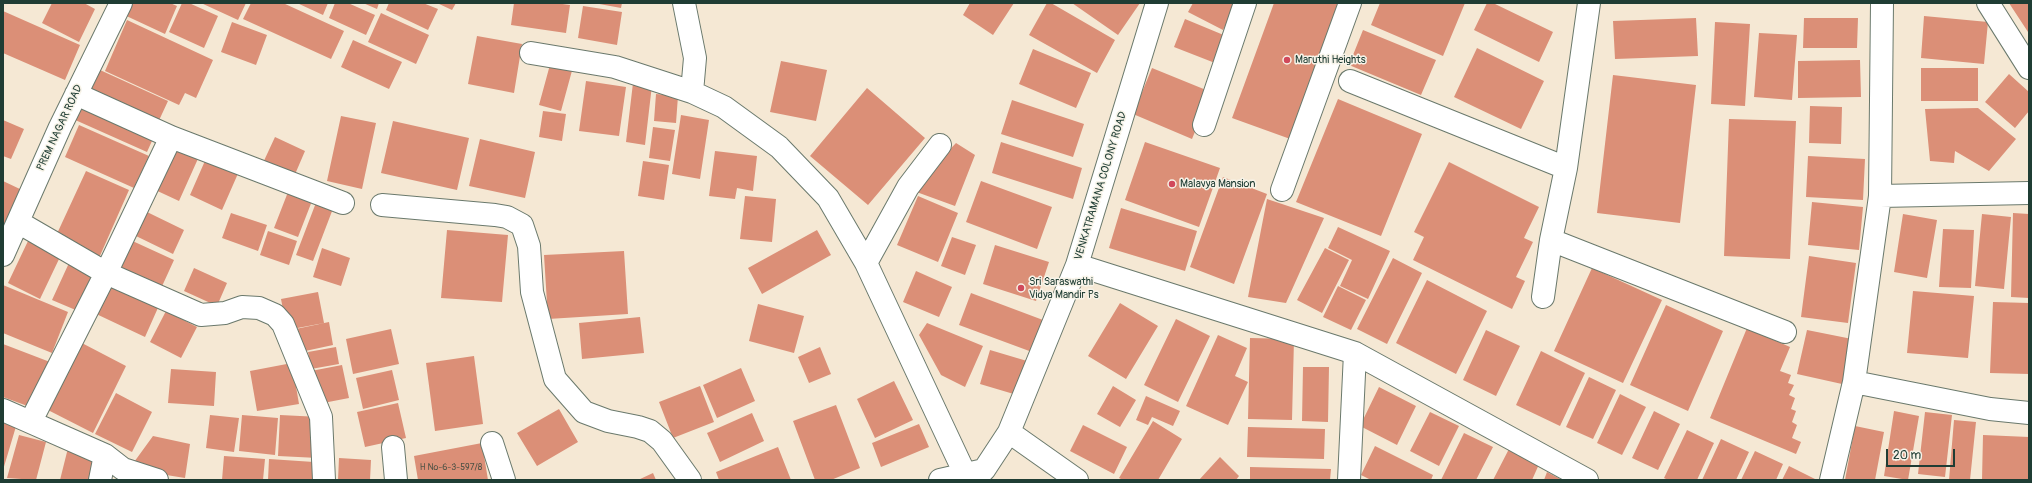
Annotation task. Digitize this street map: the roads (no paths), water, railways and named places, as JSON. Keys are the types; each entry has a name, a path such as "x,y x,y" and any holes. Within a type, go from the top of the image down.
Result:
{"street":[{"path":"684,3 695,58 692,92"},
{"name":"VENKATRAMANA COLONY ROAD","path":"978,475 1009,432 1077,265 1157,3"},
{"path":"1204,125 1245,3"},
{"path":"1282,190 1350,3"},
{"path":"1543,297 1551,240 1566,168 1589,3"},
{"path":"1831,480 1854,382 1880,196 1882,3"},
{"path":"1988,3 2029,68"},
{"name":"PREM NAGAR ROAD","path":"3,255 76,94 114,5"},
{"path":"531,53 615,67 692,92 724,107 779,147 828,198 866,263 978,475 940,480"},
{"path":"1350,81 1566,168"},
{"path":"76,94 171,137 343,203"},
{"path":"31,421 106,273 171,137"},
{"path":"866,263 908,187 940,145"},
{"path":"1880,196 2027,188"},
{"path":"382,205 495,215 507,217 522,225 529,246 532,292 555,379 584,412 650,431 662,441 690,480"},
{"path":"18,222 106,273 201,315 225,313 242,308 259,308 275,315 283,324 321,417 324,480"},
{"path":"1551,240 1785,332"},
{"path":"1077,265 1355,353 1587,480"},
{"path":"1349,480 1355,353"},
{"path":"1854,382 1990,409 2029,413"},
{"path":"3,410 31,421 105,455 123,469 157,480"},
{"path":"1009,432 1077,480"},
{"path":"492,443 504,480"},
{"path":"393,447 396,480"},
{"path":"100,480 105,455"}],"place":[{"name":"Maruthi Heights","path":"1287,60"},
{"name":"Malavya Mansion","path":"1172,184"},
{"name":"Sri Saraswathi Vidya Mandir Ps","path":"1021,288"}]}
